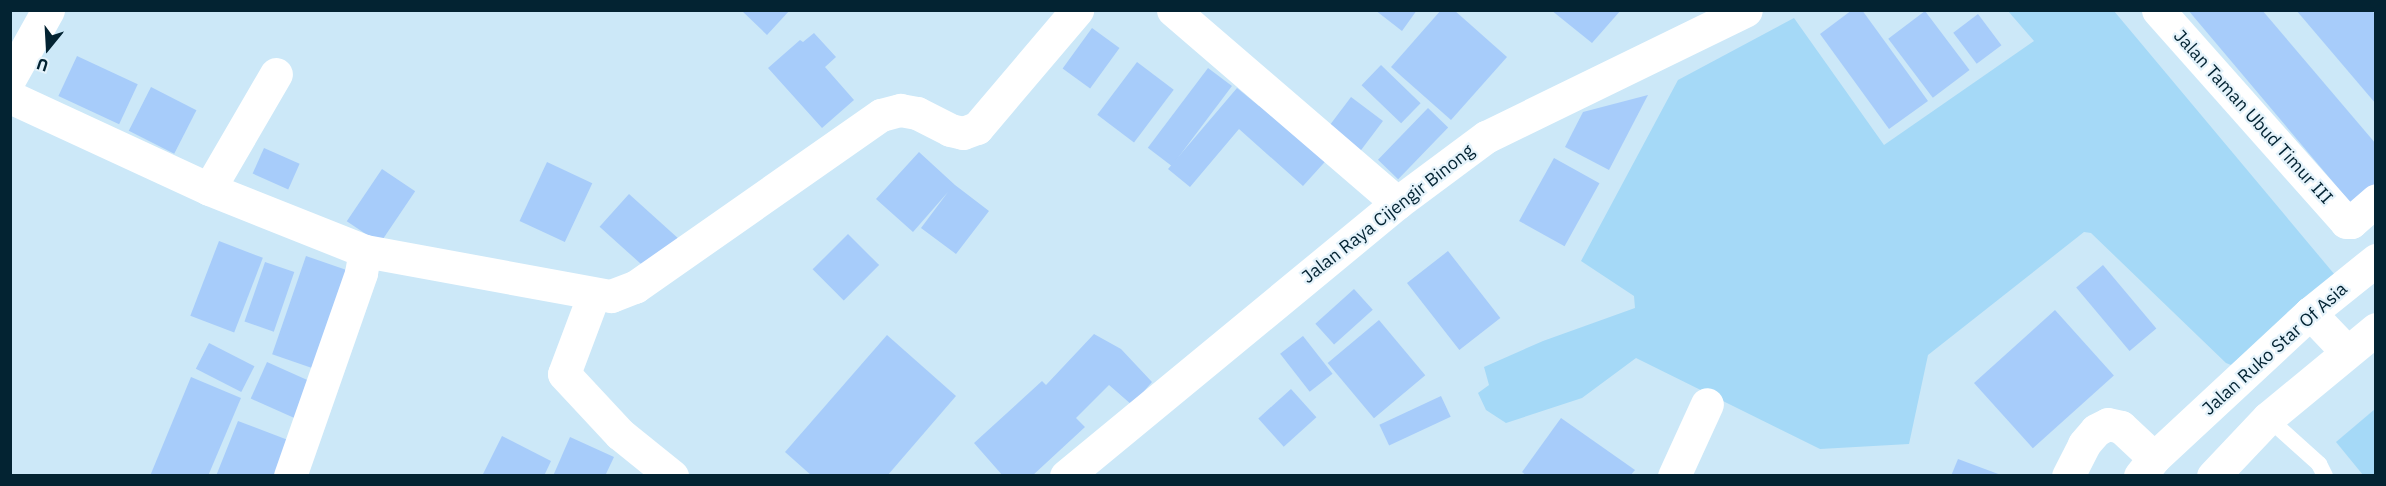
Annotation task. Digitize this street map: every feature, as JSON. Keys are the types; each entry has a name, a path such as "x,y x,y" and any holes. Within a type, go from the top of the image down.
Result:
{"street":[{"path":"10,78 48,10"},
{"path":"10,97 209,189 364,251 611,296 622,294 635,287 881,115 900,110 917,112 950,130 963,133 977,128 1077,10"},
{"path":"1173,10 1397,203"},
{"name":"Jalan Raya Cijengir Binong","path":"1066,476 1397,203 1486,137 1746,10"},
{"name":"Jalan Taman Ubud Timur III","path":"2158,10 2349,222 2376,200"},
{"path":"209,189 276,74"},
{"path":"290,476 361,273 364,251"},
{"name":"Jalan Ruko Star Of Asia","path":"2157,458 2310,313 2376,260"},
{"path":"594,294 564,374 620,434 672,476"},
{"path":"2310,313 2346,351"},
{"path":"2213,476 2268,418 2346,351 2376,329"},
{"path":"1674,476 1707,404"},
{"path":"2068,476 2084,444 2096,430 2108,424 2121,427 2157,458"}],"lane":[{"path":"2268,418 2319,464 2325,476"}],"shaded area":[{"path":"2008,11 2114,11 2335,275 2231,365 2226,363 2091,233 2084,232 1928,355 1909,444 1820,449 1636,358 1582,398 1506,423 1486,410 1478,393 1489,385 1484,367 1543,341 1635,308 1634,296 1581,261 1678,80 1794,18 1884,145 2034,41"},
{"path":"2375,409 2375,475 2363,475 2336,442"}],"building":[{"path":"741,10 790,10 767,35"},
{"path":"1375,10 1417,10 1402,31"},
{"path":"1441,10 1454,10 1507,57 1451,120 1391,67"},
{"path":"1551,10 1621,10 1592,43"},
{"path":"1852,10 1862,10 1928,101 1889,129 1820,34"},
{"path":"2188,10 2262,10 2376,144 2376,191 2355,208"},
{"path":"2296,10 2371,10 2376,15 2376,104"},
{"path":"1925,11 1970,70 1933,98 1888,39"},
{"path":"1978,14 2001,45 1977,64 1953,33"},
{"path":"1092,28 1120,48 1090,88 1063,68"},
{"path":"814,33 836,57 825,67 854,100 822,128 768,68 800,40 803,42"},
{"path":"77,56 138,84 119,124 58,96"},
{"path":"1137,62 1174,90 1134,142 1097,115"},
{"path":"1381,65 1421,103 1401,123 1362,85"},
{"path":"1208,68 1232,86 1172,166 1148,148"},
{"path":"151,87 196,110 174,154 129,131"},
{"path":"1237,88 1259,106 1267,97 1332,154 1303,186 1239,129 1190,187 1168,169"},
{"path":"1648,95 1609,170 1565,147 1583,112"},
{"path":"1351,97 1383,121 1359,153 1327,129"},
{"path":"1428,108 1448,127 1398,179 1378,160"},
{"path":"264,148 300,164 288,189 253,174"},
{"path":"919,152 955,185 989,211 956,254 921,228 948,192 913,232 876,199"},
{"path":"1554,158 1599,183 1565,246 1519,221"},
{"path":"547,162 592,183 565,242 520,221"},
{"path":"382,169 415,191 380,244 347,221"},
{"path":"629,194 678,238 649,271 600,227"},
{"path":"848,234 879,265 844,300 813,269"},
{"path":"219,241 263,258 234,333 190,316"},
{"path":"1448,251 1500,318 1459,350 1407,283"},
{"path":"306,256 352,272 318,370 272,354"},
{"path":"265,262 294,272 274,332 244,322"},
{"path":"2103,265 2156,329 2130,351 2076,287"},
{"path":"1354,289 1373,310 1334,345 1315,324"},
{"path":"2055,310 2114,375 2033,448 1974,383"},
{"path":"1379,320 1425,375 1374,418 1328,363"},
{"path":"1094,334 1121,349 1152,382 1132,405 1109,385 1076,418 1085,427 1032,476 1003,476 974,443 1042,381 1046,385"},
{"path":"887,335 956,396 887,476 812,476 785,452"},
{"path":"1303,336 1333,374 1310,392 1280,354"},
{"path":"209,343 254,366 241,392 196,369"},
{"path":"267,362 312,382 295,418 251,399"},
{"path":"191,377 241,398 208,476 150,476"},
{"path":"1291,389 1316,417 1284,447 1258,418"},
{"path":"1441,396 1451,417 1389,446 1379,425"},
{"path":"1561,418 1635,470 1630,476 1527,476 1522,472"},
{"path":"238,421 288,440 274,476 216,476"},
{"path":"502,436 551,461 544,476 482,476"},
{"path":"570,437 614,457 605,476 553,476"},
{"path":"1958,459 2001,475 2001,476 1951,476"}]}
